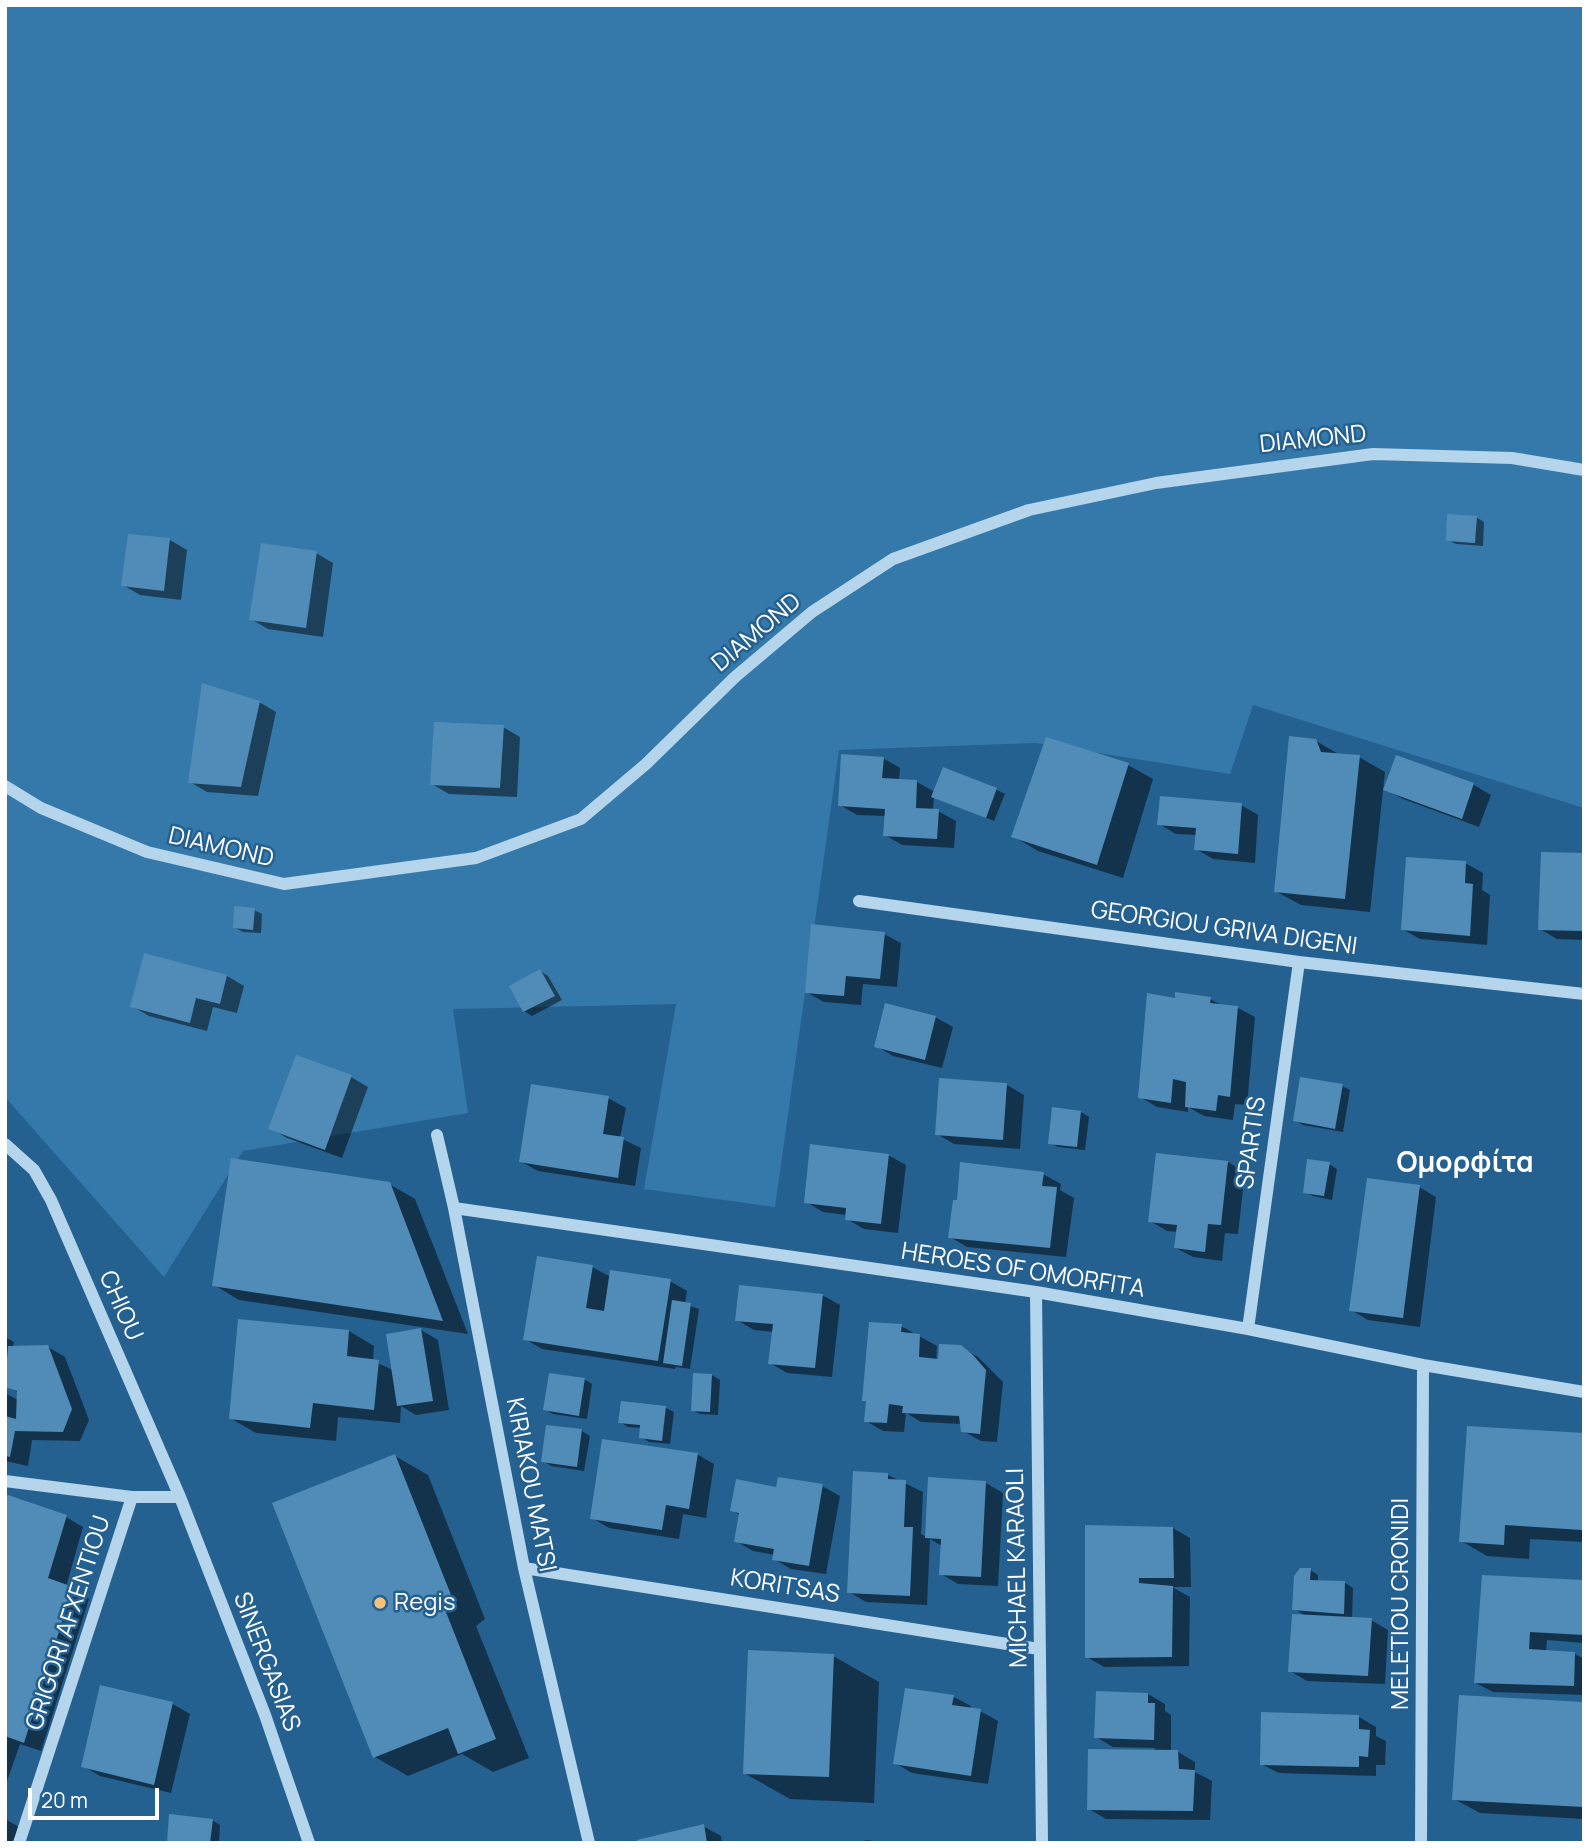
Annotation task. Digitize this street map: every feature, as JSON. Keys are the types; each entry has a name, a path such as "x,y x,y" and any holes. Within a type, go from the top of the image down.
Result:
{"street":[{"name":"DIAMOND","path":"5,786 41,808 147,852 284,884 476,858 581,820 646,764 735,677 812,612 893,559 1029,510 1156,483 1373,454 1512,458 1584,470"},
{"name":"GEORGIOU GRIVA DIGENI","path":"859,901 1299,962 1584,995"},
{"name":"SPARTIS","path":"1248,1329 1299,962"},
{"name":"KIRIAKOU MATSI","path":"437,1135 454,1208 524,1568 589,1843"},
{"name":"CHIOU","path":"5,1144 34,1170 51,1200 180,1497"},
{"name":"HEROES OF OMORFITA","path":"454,1208 1035,1292 1248,1329 1423,1365 1584,1392"},
{"name":"MICHAEL KARAOLI","path":"1035,1292 1042,1843"},
{"name":"MELETIOU CRONIDI","path":"1421,1843 1423,1365"},
{"path":"5,1481 132,1497 180,1497"},
{"name":"GRIGORI AFXENTIOU","path":"19,1843 132,1497"},
{"name":"SINERGASIAS","path":"180,1497 265,1715 309,1843"},
{"name":"KORITSAS","path":"524,1568 1039,1649"}],"shaded area":[{"path":"5,5 1584,5 1584,808 1253,705 1230,774 1036,743 839,750 775,1207 644,1189 676,1004 453,1009 468,1113 243,1151 164,1277 5,1097"}],"building":[{"path":"1447,514 1477,516 1475,543 1446,541"},
{"path":"128,534 170,538 164,591 121,586"},
{"path":"261,543 317,551 306,628 249,620"},
{"path":"202,683 260,701 241,787 188,783"},
{"path":"434,722 504,725 500,788 430,785"},
{"path":"1289,736 1316,739 1321,752 1360,755 1345,899 1274,892"},
{"path":"1046,737 1129,763 1097,865 1011,837"},
{"path":"841,754 884,757 882,778 917,780 916,808 939,809 937,839 883,836 885,809 838,806"},
{"path":"1396,755 1474,783 1462,819 1383,790"},
{"path":"943,767 997,788 986,818 931,797"},
{"path":"1160,796 1242,803 1238,854 1194,850 1196,828 1157,825"},
{"path":"1541,852 1584,853 1584,931 1538,930"},
{"path":"1406,857 1466,861 1465,883 1473,884 1470,936 1401,930"},
{"path":"234,906 255,908 253,930 233,928"},
{"path":"811,924 885,932 880,979 846,976 844,996 805,993"},
{"path":"144,953 227,975 220,1004 196,998 190,1023 130,1007"},
{"path":"540,969 555,996 523,1012 509,986"},
{"path":"1175,992 1211,997 1210,1003 1238,1006 1230,1097 1218,1095 1216,1111 1185,1107 1186,1082 1173,1079 1171,1103 1138,1098 1147,993 1175,998"},
{"path":"885,1003 936,1016 925,1060 874,1047"},
{"path":"296,1055 352,1075 325,1150 268,1129"},
{"path":"1300,1077 1343,1084 1335,1129 1293,1121"},
{"path":"939,1078 1007,1083 1003,1140 935,1135"},
{"path":"531,1084 609,1096 603,1134 624,1137 618,1178 519,1162"},
{"path":"1052,1107 1081,1111 1077,1147 1048,1144"},
{"path":"810,1144 889,1154 881,1224 845,1220 846,1208 804,1203"},
{"path":"1156,1153 1228,1161 1221,1225 1208,1224 1205,1252 1174,1248 1177,1225 1148,1222"},
{"path":"231,1158 390,1182 443,1321 212,1286"},
{"path":"1307,1159 1330,1162 1324,1196 1303,1193"},
{"path":"960,1162 1044,1172 1042,1186 1057,1187 1050,1248 948,1238 953,1200 957,1200"},
{"path":"1367,1178 1420,1185 1403,1318 1349,1311"},
{"path":"537,1256 593,1265 586,1308 604,1311 610,1270 671,1279 658,1361 523,1340"},
{"path":"739,1285 823,1294 815,1368 768,1364 773,1324 735,1321"},
{"path":"672,1300 691,1303 682,1366 663,1363"},
{"path":"238,1319 349,1330 347,1356 379,1360 374,1410 313,1403 310,1428 229,1419"},
{"path":"869,1322 902,1324 901,1332 920,1334 919,1357 938,1359 939,1344 961,1345 973,1355 986,1370 980,1434 961,1432 959,1416 902,1413 903,1406 889,1404 887,1423 864,1422 866,1401 862,1401"},
{"path":"421,1328 433,1401 397,1406 386,1334"},
{"path":"48,1345 72,1409 63,1432 15,1431 10,1457 5,1456 5,1416 16,1419 17,1391 5,1387 8,1346"},
{"path":"549,1373 585,1378 579,1416 543,1410"},
{"path":"693,1373 712,1374 710,1412 691,1411"},
{"path":"621,1401 666,1406 662,1441 639,1438 640,1425 618,1423"},
{"path":"546,1425 582,1429 577,1467 541,1462"},
{"path":"1467,1426 1584,1433 1582,1530 1505,1525 1504,1545 1459,1542"},
{"path":"602,1439 698,1453 689,1509 666,1505 662,1530 590,1519"},
{"name":"Regis","path":"395,1454 453,1600 444,1607 496,1739 458,1754 448,1728 373,1758 272,1503"},
{"path":"853,1471 888,1473 888,1479 906,1480 904,1527 913,1527 910,1596 847,1593"},
{"path":"778,1477 823,1484 809,1566 772,1560 774,1549 734,1542 739,1513 730,1511 736,1479 776,1487"},
{"path":"928,1477 986,1481 981,1577 939,1575 941,1539 925,1538"},
{"path":"5,1494 67,1515 48,1578 73,1587 24,1743 5,1736"},
{"path":"1085,1525 1173,1527 1174,1578 1139,1578 1139,1583 1173,1586 1172,1657 1085,1658"},
{"path":"1300,1568 1311,1568 1310,1580 1345,1581 1344,1614 1292,1610 1294,1576"},
{"path":"1482,1575 1584,1580 1584,1635 1530,1632 1529,1649 1575,1652 1574,1686 1474,1683"},
{"path":"1292,1614 1372,1618 1368,1676 1288,1672"},
{"path":"748,1650 834,1654 829,1777 743,1774"},
{"path":"100,1685 173,1702 154,1785 81,1767"},
{"path":"905,1688 954,1695 952,1705 981,1709 971,1776 893,1764"},
{"path":"1096,1691 1148,1693 1148,1703 1155,1703 1154,1740 1094,1738"},
{"path":"1459,1695 1584,1702 1584,1807 1452,1800"},
{"path":"1261,1712 1359,1715 1359,1729 1370,1730 1368,1757 1359,1756 1359,1767 1260,1765"},
{"path":"1088,1749 1178,1750 1179,1769 1195,1770 1193,1811 1087,1810"},
{"path":"169,1814 213,1819 210,1843 167,1843"},
{"path":"704,1824 707,1843 637,1843 637,1840"}],"place":[{"name":"Regis","path":"380,1603"}],"district":[{"name":"Ομορφίτα","path":"1465,1164"}]}
